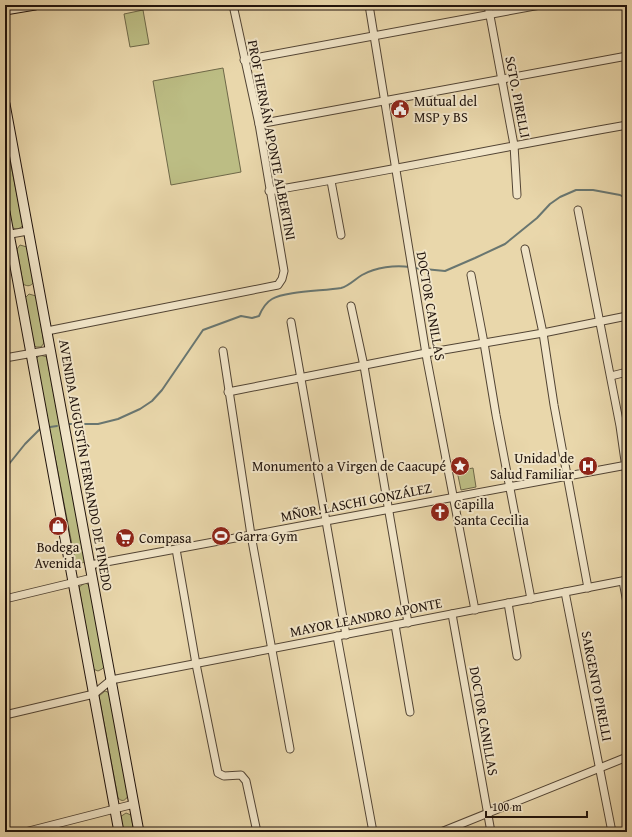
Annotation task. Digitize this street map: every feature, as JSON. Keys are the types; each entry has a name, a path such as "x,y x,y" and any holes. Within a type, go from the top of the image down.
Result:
{"street":[{"path":"5,10 35,5"},
{"name":"PROF HERNÁN APONTE ALBERTINI","path":"47,331 278,285 282,279 284,271 269,191 259,124 233,5"},
{"name":"DOCTOR CANILLAS","path":"368,5 426,353 475,610"},
{"name":"SGTO. PIRELLI","path":"488,5 514,145 517,195"},
{"path":"244,60 540,5"},
{"path":"259,124 627,56"},
{"name":"AVENIDA AUGUSTÍN FERNANDO DE PINEDO","path":"5,104 139,832"},
{"path":"269,191 331,181 514,145 627,125"},
{"path":"331,181 341,235"},
{"path":"578,210 611,376 624,425 627,475"},
{"path":"5,212 7,235 31,353 119,832"},
{"path":"7,235 28,231"},
{"path":"525,249 543,333 554,405 588,588"},
{"path":"471,275 531,599"},
{"path":"351,306 364,366 408,622"},
{"path":"228,392 426,353 543,333 627,316"},
{"path":"291,322 346,635"},
{"path":"5,358 50,350"},
{"path":"222,351 251,535 290,749"},
{"path":"611,376 627,372"},
{"name":"MÑOR. LASCHI GONZÁLEZ","path":"90,565 626,466"},
{"path":"176,549 196,664 218,773 224,776 240,775 246,781 257,832"},
{"path":"5,599 92,578"},
{"path":"625,580 627,603"},
{"name":"MAYOR LEANDRO APONTE","path":"111,680 625,580"},
{"name":"SARGENTO PIRELLI","path":"565,592 612,832"},
{"path":"508,603 517,656"},
{"name":"DOCTOR CANILLAS","path":"452,614 491,832"},
{"path":"395,625 410,712"},
{"path":"337,636 373,832"},
{"path":"5,715 94,694 111,680"},
{"path":"441,832 627,757"},
{"path":"25,832 134,804"}],"green space":[{"path":"143,10 149,44 130,47 124,14"},
{"path":"223,68 241,172 171,185 153,81"},
{"path":"5,135 23,225 18,229 12,227 5,190"},
{"path":"20,245 27,247 34,282 29,286 23,284 17,249"},
{"path":"29,294 36,296 44,343 41,347 36,347 34,345 25,298"},
{"path":"40,355 47,357 86,560 80,564 75,562 36,359"},
{"path":"473,468 476,487 461,490 457,471"},
{"path":"85,583 90,585 104,667 98,671 93,669 79,587"},
{"path":"105,691 110,693 128,796 123,800 118,798 99,696"},
{"path":"126,813 131,815 134,832 123,832 120,817"}],"waterway":[{"path":"414,268 445,271 505,244 537,218 550,204 560,197 576,190 593,190 620,195 627,199"},
{"path":"68,424 98,424 118,419 140,409 152,401 162,390 203,330 241,316 252,318 259,316 267,302 278,296 341,288 367,272 379,268 398,266 410,267"},
{"path":"50,427 57,426"},
{"path":"5,469 25,444 40,429"}],"place":[{"name":"Mutual del MSP y BS","path":"400,109"},
{"name":"Monumento a Virgen de Caacupé","path":"460,466"},
{"name":"Unidad de Salud Familiar","path":"588,466"},
{"name":"Capilla Santa Cecilia","path":"440,512"},
{"name":"Bodega Avenida","path":"58,526"},
{"name":"Garra Gym","path":"221,536"},
{"name":"Compasa","path":"125,538"}]}
